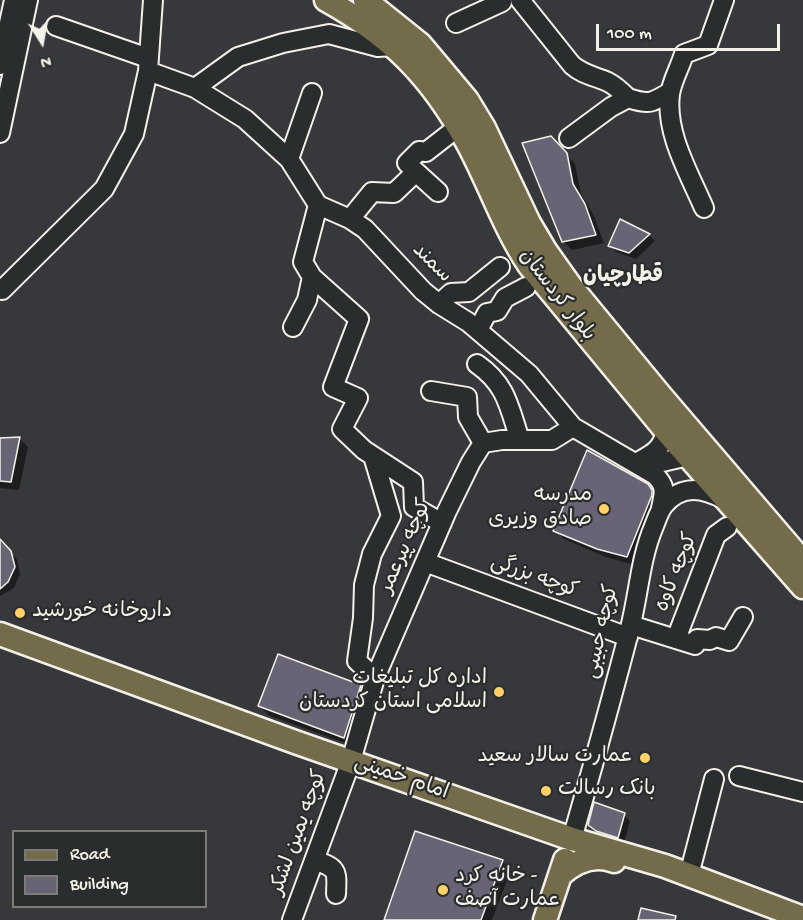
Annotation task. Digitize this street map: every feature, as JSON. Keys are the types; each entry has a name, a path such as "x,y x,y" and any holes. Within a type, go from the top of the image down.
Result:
{"main road":[{"name":"بلوار کردستان","path":"326,0 380,33 415,66 450,113 511,235 529,265 666,431 803,587"},
{"name":"بلوار کردستان","path":"365,0 420,44 467,100 484,128 530,223 545,250 565,278 661,396 803,562"},
{"name":"امام خمینی","path":"0,634 351,761 572,839 689,875 803,918"},
{"path":"545,920 572,839"},
{"path":"560,875 570,866 585,859 610,859 773,920"}],"street":[{"path":"0,65 14,0"},
{"path":"0,133 28,0"},
{"path":"2,290 104,189 134,134 148,64 153,0"},
{"path":"704,208 678,149 670,119 670,92 684,54 708,45 724,0"},
{"path":"456,22 507,1 581,74 606,82 628,98 643,103 652,102 670,92"},
{"path":"56,26 148,64 195,88 245,119 289,159 318,205 303,262 312,277 359,319 333,387 358,398 342,429 364,450 414,482 414,507 442,523"},
{"path":"195,88 238,57 284,43 329,34 378,47 393,46"},
{"path":"289,159 312,93"},
{"path":"569,138 611,107 628,98"},
{"path":"350,219 372,192 394,193 411,167 418,151 426,152 458,127"},
{"path":"411,167 438,192"},
{"name":"سمند","path":"318,205 350,219 365,229 423,291 439,304 468,321 529,374 573,427 655,475 663,482 661,508"},
{"path":"439,304 451,293 469,292 500,267"},
{"path":"293,327 307,300 312,277"},
{"path":"478,330 487,314 497,311 505,298 526,287"},
{"path":"477,364 491,374 502,388 520,440"},
{"path":"431,391 467,397 468,417 483,443 552,440 573,427"},
{"path":"634,464 657,451 663,443 666,431"},
{"name":"کوچه پیرعمر","path":"351,761 375,678 442,523 471,462 483,443"},
{"path":"374,456 392,516 372,554 364,585 363,618 357,661 375,678"},
{"path":"634,464 658,463 688,456"},
{"path":"661,508 671,497 682,492 708,490 727,501"},
{"name":"کوچه حبیبی","path":"572,839 629,631 639,571 661,508"},
{"name":"کوچه کاوه","path":"676,639 716,535 727,527"},
{"name":"کوچه بزرگی","path":"425,562 629,631 676,639 695,645 697,639 710,640 716,637 729,641 742,617"},
{"name":"کوچه یمین لشکر","path":"292,920 351,761"},
{"path":"739,776 803,792"},
{"path":"689,875 714,779"},
{"path":"315,860 334,867 336,894"}],"building":[{"path":"551,136 567,153 573,184 585,204 596,235 562,242 522,143"},
{"path":"620,219 650,234 629,253 608,246"},
{"path":"20,437 11,482 0,481 0,438"},
{"name":"مدرسه صادق وزیری","path":"587,450 648,484 652,490 627,557 597,549 553,531"},
{"path":"0,539 11,551 15,567 8,582 0,589"},
{"path":"278,654 361,685 344,738 258,706"},
{"path":"594,802 625,813 618,838 596,831 588,825"},
{"name":"خانه کرد - عمارت آصف","path":"415,831 503,860 481,920 384,920"},
{"path":"641,908 676,916 675,920 638,920"}],"place":[{"name":"مدرسه صادق وزیری","path":"604,509"},
{"name":"داروخانه خورشید","path":"20,613"},
{"name":"اداره کل تبلیغات اسلامی استان کردستان","path":"499,692"},
{"name":"عمارت سالار سعید","path":"645,758"},
{"name":"بانک رسالت","path":"546,791"},
{"name":"خانه کرد - عمارت آصف","path":"443,890"}],"district":[{"name":"قطارچیان","path":"623,278"}]}
